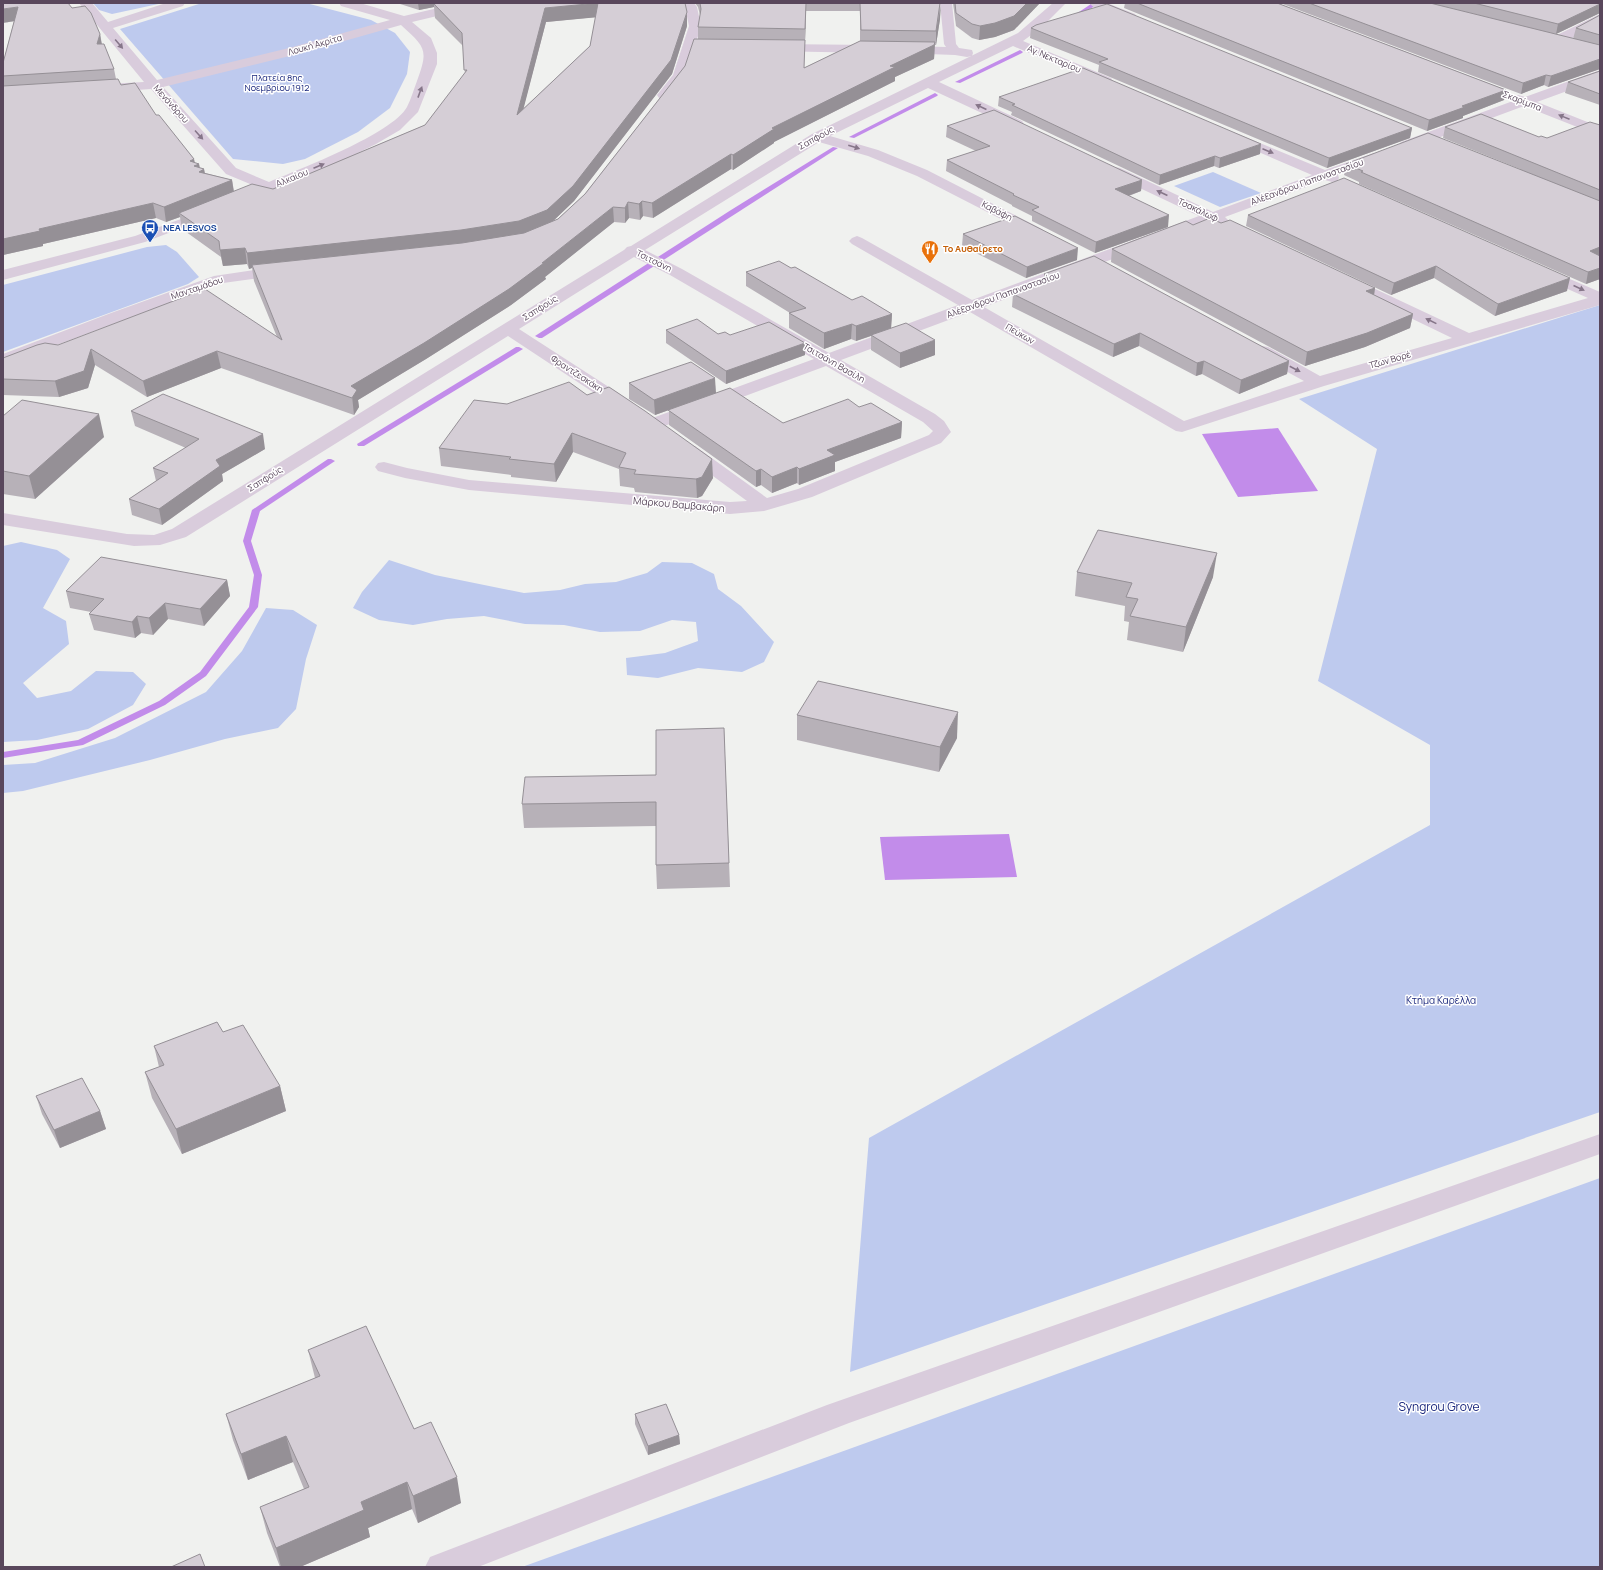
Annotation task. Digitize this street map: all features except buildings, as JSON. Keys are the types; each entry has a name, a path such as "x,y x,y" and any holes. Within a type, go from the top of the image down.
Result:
{"street":[{"name":"Μενάνδρου","path":"85,3 154,85 231,171 270,187"},
{"path":"104,27 179,3"},
{"name":"Αλκαίου","path":"3,276 140,239 224,206 331,161 371,142 395,127 406,117 418,99 430,64 431,53 426,41 403,20 374,10 345,3"},
{"name":"Λουκή Ακρίτα","path":"94,89 154,85 293,51 403,20 475,3"},
{"path":"657,104 679,76 688,47 694,26 691,7 688,3"},
{"path":"946,3 950,44 955,51"},
{"name":"Σαπφούς","path":"3,519 128,540 146,542 163,540 185,529 507,328 638,253 817,137 1013,41 1030,31 1060,3"},
{"path":"1096,3 1140,21"},
{"path":"1558,40 1600,18"},
{"path":"1543,37 1579,46"},
{"name":"Αγ. Νεκταρίου","path":"1013,41 1122,88"},
{"path":"688,47 704,47"},
{"path":"759,48 955,51 982,57"},
{"name":"Αλέξανδρου Παπαναστασίου","path":"653,424 1598,76"},
{"path":"929,83 1029,130"},
{"name":"Σκαρίμπα","path":"1503,93 1600,132"},
{"path":"1408,130 1442,144"},
{"path":"1224,132 1347,185"},
{"name":"Καβάφη","path":"817,137 873,153 922,173 1053,240"},
{"name":"Τσακάλωφ","path":"1100,163 1234,227"},
{"name":"Πεύκων","path":"857,241 1182,427"},
{"path":"1074,250 1108,268"},
{"name":"Τσιτσάνη","path":"638,253 676,272"},
{"path":"1528,266 1600,299"},
{"name":"Μανταμάδου","path":"3,360 117,316 224,278 294,270"},
{"name":"Τσιτσάνη Βασίλη","path":"676,272 929,418"},
{"path":"1332,274 1466,338"},
{"name":"Τζων Βορέ","path":"1182,427 1318,382 1600,299"},
{"name":"Φραντζεσκάκη","path":"507,328 653,424 764,505"},
{"path":"1248,344 1318,382"},
{"name":"Μάρκου Βαμβακάρη","path":"384,466 405,473 469,485 700,507 730,508 764,505 805,494 935,438 942,432 941,429 929,418"},
{"path":"440,1567 838,1414 1600,1144"}],"green space":[{"path":"93,3 163,3 112,14 99,10"},
{"name":"Πλατεία 8ης Νοεμβρίου 1912","path":"202,3 306,3 371,20 395,33 410,52 407,74 390,108 358,132 305,159 283,164 233,159 120,29"},
{"path":"1213,172 1261,193 1220,207 1174,186"},
{"path":"166,245 177,252 199,277 188,284 3,352 3,285 147,247"},
{"name":"Κτήμα Καρέλλα","path":"1600,305 1600,1112 850,1372 869,1138 1430,825 1430,745 1318,681 1377,449 1299,399"},
{"path":"21,542 57,550 70,559 43,608 66,621 69,644 23,683 37,698 71,691 96,671 133,672 146,684 133,705 88,729 37,740 3,742 3,546"},
{"path":"389,560 435,575 524,593 560,590 585,584 616,582 647,573 662,562 692,563 714,574 718,589 741,606 774,642 764,662 742,672 698,668 658,678 627,675 626,658 665,653 698,641 696,622 672,620 640,631 600,632 564,625 525,624 484,616 447,619 413,625 379,620 353,608 362,592"},
{"path":"266,608 293,610 317,625 306,659 296,709 278,728 225,739 150,760 23,791 3,793 3,765 35,763 115,738 206,692 242,651"},
{"name":"Syngrou Grove","path":"1600,1178 1600,1567 522,1567"}],"shaded area":[{"path":"1278,428 1318,491 1238,497 1202,434"},
{"path":"1009,834 1017,877 885,880 880,837"}],"waterway":[{"path":"1072,19 1091,6"},
{"path":"958,82 1020,52"},
{"path":"852,137 935,95"},
{"path":"539,336 733,211 835,148"},
{"path":"361,444 519,349"},
{"path":"3,755 80,743 162,703 203,674 253,607 258,575 247,541 256,510 331,461"}],"place":[{"name":"NEA LESVOS","path":"150,243"},
{"name":"Το Αυθαίρετο","path":"930,264"}]}
